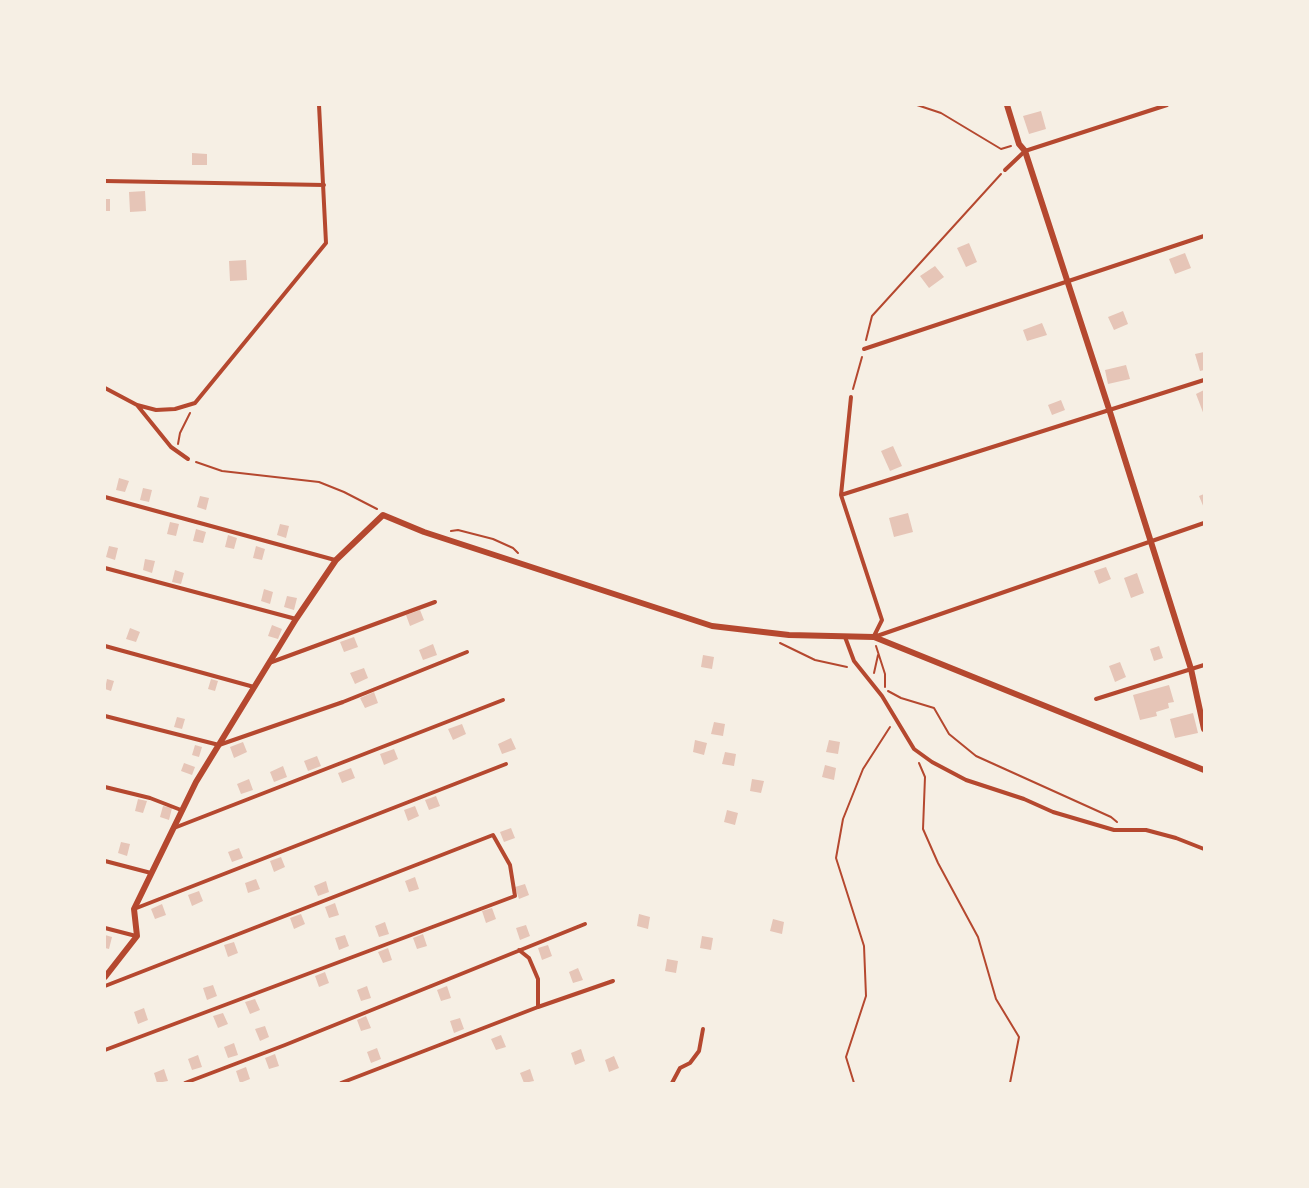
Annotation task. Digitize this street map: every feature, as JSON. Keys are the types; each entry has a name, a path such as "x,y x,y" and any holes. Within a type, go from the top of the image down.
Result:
{"street":[{"path":"1007,105 1020,144 1025,151 1109,409 1191,669 1204,729"},
{"path":"105,977 137,936 134,909 181,810 219,745 296,619 336,560 383,515 424,532 712,626 789,635 874,636 1204,768"}],"lane":[{"path":"105,388 137,405 156,410 175,409 195,403 326,243 319,105"},
{"path":"1005,170 1025,151 1167,105"},
{"path":"105,182 324,184"},
{"path":"864,349 1204,236"},
{"path":"841,495 1204,380"},
{"path":"851,397 841,495 882,620 874,636"},
{"path":"137,405 177,452 188,459"},
{"path":"105,497 336,560"},
{"path":"874,636 1204,524"},
{"path":"105,568 296,619"},
{"path":"268,664 435,602"},
{"path":"844,636 854,661 876,689 914,749 932,762 966,780 1024,799 1053,812 1113,830 1146,830 1204,849"},
{"path":"105,646 254,687"},
{"path":"105,716 219,745 342,702 467,652"},
{"path":"1096,699 1204,665"},
{"path":"173,828 504,700"},
{"path":"134,909 506,764"},
{"path":"105,787 150,798 181,810"},
{"path":"105,986 493,835 510,865 515,896 105,1050"},
{"path":"105,861 151,873"},
{"path":"185,1083 585,924"},
{"path":"105,928 137,936"},
{"path":"519,950 529,958 538,979 538,1007"},
{"path":"341,1083 538,1007 613,981"},
{"path":"672,1083 680,1068 690,1063 699,1051 703,1029"}],"path":[{"path":"917,105 941,113 1001,149 1020,144"},
{"path":"851,397 872,316 1005,170"},
{"path":"177,452 180,433 195,403"},
{"path":"188,459 222,471 319,483 376,508 383,515"},
{"path":"765,632 783,646 815,660 862,671"},
{"path":"874,636 885,674 885,689 901,698 934,708 949,734 976,756 1111,817 1126,830"},
{"path":"876,689 874,675 878,655"},
{"path":"854,1083 846,1057 866,996 864,946 836,858 843,819 863,769 895,720"},
{"path":"914,749 925,777 923,829 938,863 978,937 996,999 1019,1037 1010,1083"}],"building":[{"path":"1041,111 1046,129 1029,134 1023,116"},
{"path":"192,153 207,154 207,165 192,165"},
{"path":"145,191 146,211 130,212 129,192"},
{"path":"105,199 110,199 110,211 105,211"},
{"path":"969,243 977,262 966,267 957,248"},
{"path":"1185,253 1191,268 1175,274 1169,259"},
{"path":"246,260 247,280 230,281 229,261"},
{"path":"935,266 944,277 929,288 920,276"},
{"path":"1123,311 1128,324 1114,330 1108,317"},
{"path":"1042,323 1047,335 1027,341 1023,330"},
{"path":"1204,352 1204,370 1200,371 1195,354"},
{"path":"1126,365 1130,379 1108,384 1105,370"},
{"path":"1204,390 1204,415 1196,394"},
{"path":"1061,400 1065,410 1052,415 1048,405"},
{"path":"893,446 902,466 890,471 881,451"},
{"path":"119,478 129,481 125,492 116,490"},
{"path":"143,488 152,490 149,502 140,500"},
{"path":"1204,494 1204,508 1199,496"},
{"path":"200,496 209,498 206,510 197,507"},
{"path":"908,513 913,532 894,537 889,518"},
{"path":"170,522 179,524 176,536 167,534"},
{"path":"280,524 289,526 286,538 277,535"},
{"path":"196,529 206,532 203,543 193,541"},
{"path":"228,535 237,538 234,549 225,547"},
{"path":"109,546 118,548 115,560 106,557"},
{"path":"256,546 265,549 262,560 253,558"},
{"path":"145,559 155,561 152,573 143,570"},
{"path":"1106,567 1111,579 1099,584 1094,571"},
{"path":"175,570 184,573 181,584 172,582"},
{"path":"1137,573 1144,593 1131,598 1124,578"},
{"path":"264,589 273,592 270,604 261,601"},
{"path":"287,596 297,598 294,610 284,607"},
{"path":"420,610 424,620 410,626 406,615"},
{"path":"272,625 282,629 278,639 268,636"},
{"path":"130,628 140,632 136,642 126,639"},
{"path":"354,637 358,647 344,652 340,642"},
{"path":"433,644 437,655 423,660 419,650"},
{"path":"1159,646 1163,658 1154,661 1150,649"},
{"path":"703,655 714,657 712,669 701,667"},
{"path":"1120,662 1126,677 1115,682 1109,666"},
{"path":"364,668 368,678 355,684 350,673"},
{"path":"107,679 114,681 111,691 105,689"},
{"path":"211,679 218,681 215,691 208,689"},
{"path":"1169,685 1174,702 1168,703 1169,708 1156,712 1157,716 1140,720 1133,695"},
{"path":"374,692 378,703 365,708 360,698"},
{"path":"1193,713 1198,733 1175,738 1170,719"},
{"path":"177,717 185,719 182,729 174,727"},
{"path":"714,722 725,724 723,736 711,734"},
{"path":"462,724 466,734 453,740 448,729"},
{"path":"511,738 516,749 502,754 498,744"},
{"path":"695,740 707,743 704,755 693,752"},
{"path":"829,740 840,742 838,754 826,752"},
{"path":"243,742 247,752 234,758 230,747"},
{"path":"195,745 202,747 199,757 192,755"},
{"path":"394,749 398,759 384,765 380,754"},
{"path":"725,752 736,754 734,766 722,764"},
{"path":"317,756 321,766 308,771 304,761"},
{"path":"184,763 195,767 192,775 181,771"},
{"path":"825,765 836,768 834,780 822,777"},
{"path":"283,766 287,777 274,782 270,772"},
{"path":"351,768 355,778 342,783 338,773"},
{"path":"249,779 253,790 241,794 237,784"},
{"path":"752,779 764,781 761,793 750,791"},
{"path":"436,796 440,806 429,810 425,800"},
{"path":"138,799 147,801 143,813 135,811"},
{"path":"163,806 172,808 169,820 160,817"},
{"path":"415,806 419,816 408,821 404,810"},
{"path":"727,810 738,813 735,825 724,822"},
{"path":"511,828 515,838 504,842 500,832"},
{"path":"121,842 130,844 127,856 118,853"},
{"path":"239,848 243,858 232,862 228,852"},
{"path":"281,857 285,867 274,872 270,861"},
{"path":"415,877 419,889 409,892 405,881"},
{"path":"256,879 260,889 248,893 245,883"},
{"path":"326,881 329,892 318,896 314,886"},
{"path":"525,884 529,895 519,899 515,887"},
{"path":"199,891 203,901 192,906 188,895"},
{"path":"335,903 339,915 329,918 325,907"},
{"path":"162,904 166,915 155,919 151,909"},
{"path":"492,908 496,919 486,923 482,911"},
{"path":"301,914 305,924 294,929 290,918"},
{"path":"639,914 650,917 648,929 637,926"},
{"path":"773,919 784,922 782,934 770,931"},
{"path":"385,922 389,934 379,937 375,926"},
{"path":"526,925 530,936 520,940 516,928"},
{"path":"423,934 427,946 417,949 413,938"},
{"path":"105,935 112,937 109,949 105,948"},
{"path":"345,935 349,946 339,950 335,938"},
{"path":"702,936 713,938 711,950 700,948"},
{"path":"234,942 238,953 228,957 224,945"},
{"path":"548,945 552,956 542,960 538,948"},
{"path":"388,948 392,960 383,963 378,952"},
{"path":"667,959 678,961 676,973 665,971"},
{"path":"578,968 583,980 573,983 569,972"},
{"path":"325,972 329,983 319,987 315,976"},
{"path":"213,985 217,996 207,1000 203,988"},
{"path":"367,986 371,998 361,1001 357,990"},
{"path":"447,986 451,998 441,1001 437,990"},
{"path":"255,999 260,1010 250,1014 245,1002"},
{"path":"144,1008 148,1020 138,1024 134,1012"},
{"path":"223,1013 228,1024 218,1028 213,1016"},
{"path":"366,1016 371,1028 361,1031 357,1020"},
{"path":"460,1018 464,1029 454,1033 450,1021"},
{"path":"265,1026 269,1037 260,1041 255,1029"},
{"path":"501,1035 506,1047 496,1050 491,1039"},
{"path":"234,1043 238,1055 228,1058 224,1047"},
{"path":"377,1048 381,1059 371,1063 367,1052"},
{"path":"581,1049 585,1061 575,1065 571,1053"},
{"path":"275,1054 279,1066 269,1069 265,1058"},
{"path":"198,1055 202,1067 192,1070 188,1059"},
{"path":"614,1056 619,1068 609,1072 605,1060"},
{"path":"246,1067 250,1079 240,1083 236,1071"},
{"path":"164,1069 168,1081 157,1083 154,1073"},
{"path":"530,1069 534,1081 524,1083 520,1073"}]}
